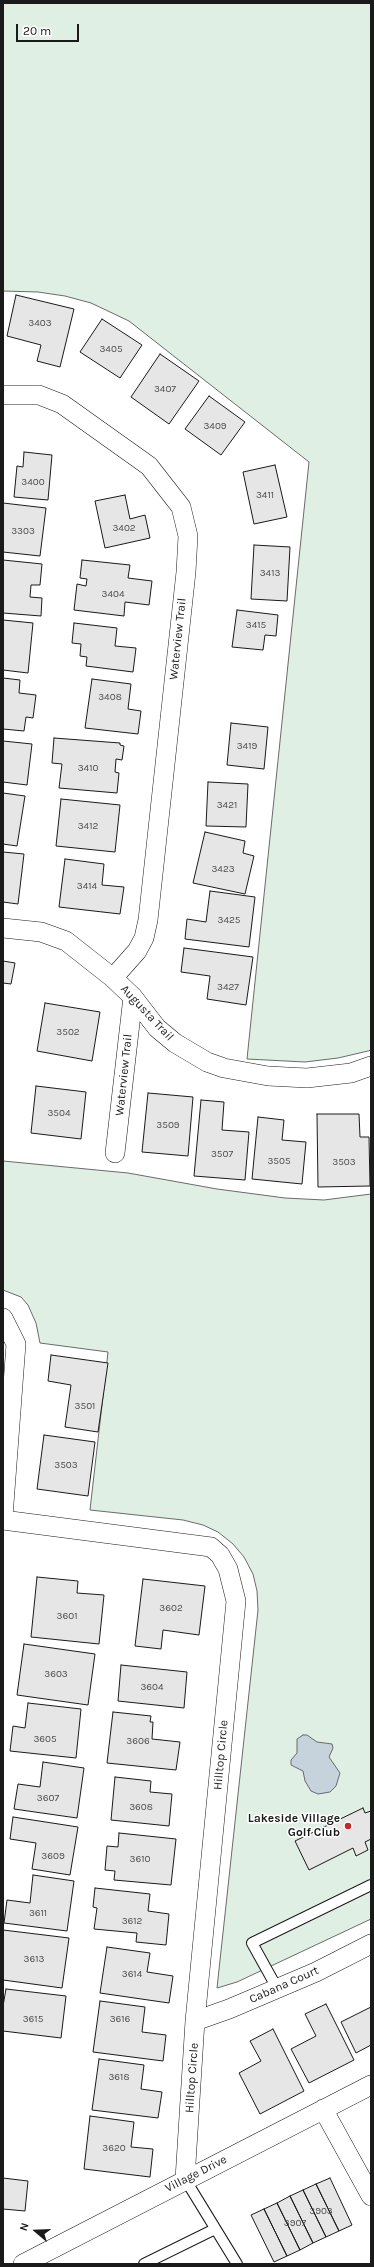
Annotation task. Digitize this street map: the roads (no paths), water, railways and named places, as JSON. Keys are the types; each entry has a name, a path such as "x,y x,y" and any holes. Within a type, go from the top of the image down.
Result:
{"street":[{"name":"Waterview Trail","path":"3,395 39,396 62,404 149,466 181,507 188,536 185,580 148,920 144,938 137,951 113,978"},
{"name":"Augusta Trail","path":"3,928 41,932 66,941 113,978 133,997 158,1028 175,1044 207,1062 224,1068 268,1076 307,1078 351,1074 371,1066"},
{"name":"Waterview Trail","path":"115,1153 133,997"},
{"path":"3,1318 16,1344 3,1517"},
{"name":"Hilltop Circle","path":"3,1520 211,1547 220,1555 228,1569 236,1601 195,2021 185,2179"},
{"name":"Cabana Court","path":"195,2021 277,1988 371,1944"},
{"name":"Village Drive","path":"23,2264 185,2179 371,2085"},
{"path":"323,2109 371,2196"}],"lane":[{"path":"277,1988 252,1943 371,1885"},
{"path":"185,2179 237,2264"},
{"path":"144,2264 215,2229"}],"place":[{"name":"Lakeside Village Golf Club","path":"348,1826"}]}
